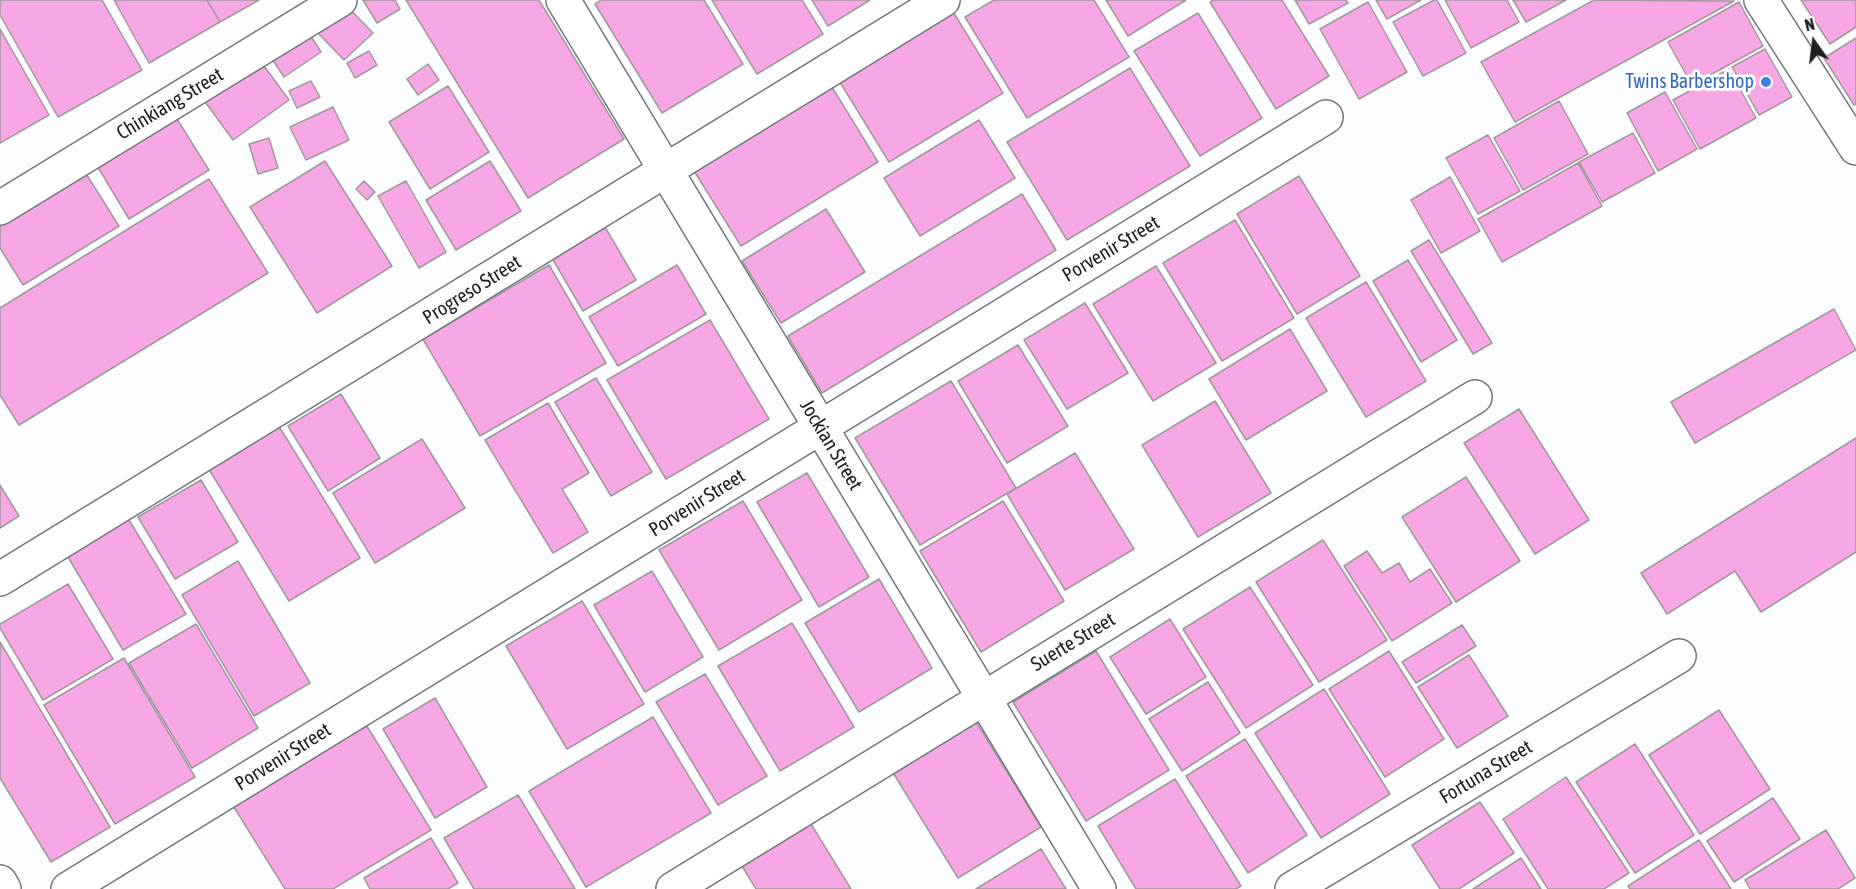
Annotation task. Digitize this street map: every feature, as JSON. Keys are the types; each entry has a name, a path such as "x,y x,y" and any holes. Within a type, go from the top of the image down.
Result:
{"street":[{"name":"Chinkiang Street","path":"0,208 340,0"},
{"name":"Jockian Street","path":"563,0 1099,889"},
{"name":"Progreso Street","path":"0,579 943,0"},
{"path":"1761,0 1856,148"},
{"name":"Porvenir Street","path":"68,889 1326,117"},
{"name":"Suerte Street","path":"673,889 1475,397"},
{"name":"Fortuna Street","path":"1292,889 1679,656"},
{"path":"0,882 4,889"}],"building":[{"path":"0,0 102,0 142,70 58,117 0,15"},
{"path":"114,0 207,0 220,22 149,63"},
{"path":"207,0 259,0 220,22"},
{"path":"363,0 395,0 400,9 377,23"},
{"path":"406,0 539,0 624,139 528,198"},
{"path":"601,0 704,0 743,64 662,113 595,4"},
{"path":"712,0 802,0 823,34 757,74"},
{"path":"812,0 870,0 828,26"},
{"path":"994,0 1094,0 1129,57 1027,118 965,17"},
{"path":"1106,0 1186,0 1128,36"},
{"path":"1213,0 1282,0 1329,76 1276,109 1210,2"},
{"path":"1295,0 1346,0 1348,3 1309,24"},
{"path":"1376,0 1421,0 1387,19"},
{"path":"1437,0 1466,53 1423,76 1393,22"},
{"path":"1445,0 1507,0 1519,22 1471,48"},
{"path":"1513,0 1566,0 1526,22"},
{"path":"1594,0 1734,1 1515,122 1481,62"},
{"path":"1801,0 1856,0 1856,27 1830,44"},
{"path":"343,2 373,33 344,60 314,29"},
{"path":"1368,2 1407,72 1359,99 1320,29"},
{"path":"1739,2 1763,46 1692,85 1668,42"},
{"path":"952,10 1003,93 889,162 838,79"},
{"path":"1198,13 1262,118 1200,156 1134,51"},
{"path":"0,29 49,115 0,143"},
{"path":"307,30 321,52 284,77 269,54"},
{"path":"1856,38 1856,104 1854,105 1824,58"},
{"path":"1765,49 1792,97 1759,115 1732,67"},
{"path":"369,51 377,65 355,78 347,63"},
{"path":"256,55 289,100 233,140 200,95"},
{"path":"428,64 439,80 418,95 407,79"},
{"path":"1130,68 1190,166 1067,240 1007,142"},
{"path":"1729,69 1756,118 1700,149 1673,100"},
{"path":"827,79 878,162 741,246 689,163"},
{"path":"311,81 320,97 297,108 289,91"},
{"path":"448,86 489,152 430,189 389,122"},
{"path":"1665,92 1697,149 1658,171 1627,113"},
{"path":"1559,101 1588,154 1523,190 1494,138"},
{"path":"333,107 349,140 306,160 290,127"},
{"path":"172,111 209,170 129,219 93,159"},
{"path":"979,120 1015,178 920,236 884,178"},
{"path":"1633,133 1655,173 1602,202 1579,162"},
{"path":"1488,135 1520,191 1478,214 1446,158"},
{"path":"269,138 278,168 258,174 249,144"},
{"path":"325,161 392,266 317,313 250,207"},
{"path":"490,161 521,211 456,250 426,200"},
{"path":"1578,163 1602,206 1502,262 1478,219"},
{"path":"83,169 119,226 23,285 0,248 0,220"},
{"path":"1299,176 1360,276 1297,314 1237,214"},
{"path":"1450,177 1480,231 1441,253 1411,200"},
{"path":"209,179 268,273 19,425 0,395 0,308"},
{"path":"364,181 375,192 367,200 356,189"},
{"path":"406,181 446,252 419,268 378,196"},
{"path":"1022,194 1056,250 822,393 788,336"},
{"path":"826,209 865,272 781,323 742,261"},
{"path":"1235,220 1294,318 1222,361 1163,263"},
{"path":"605,227 636,280 583,311 552,258"},
{"path":"1429,240 1492,343 1473,354 1411,251"},
{"path":"1408,260 1457,340 1421,362 1373,281"},
{"path":"549,265 606,363 480,436 423,339"},
{"path":"677,265 706,314 618,366 589,317"},
{"path":"1156,266 1216,363 1153,401 1093,304"},
{"path":"1366,282 1426,381 1366,417 1306,318"},
{"path":"1085,303 1128,373 1067,409 1024,340"},
{"path":"1834,309 1856,350 1695,443 1671,402"},
{"path":"710,320 769,419 666,479 607,380"},
{"path":"1290,329 1327,391 1246,440 1209,379"},
{"path":"1018,345 1068,426 1007,463 958,381"},
{"path":"596,378 652,472 611,496 555,402"},
{"path":"951,381 1016,488 920,545 855,438"},
{"path":"341,394 380,458 328,491 288,426"},
{"path":"1215,401 1271,493 1198,537 1142,445"},
{"path":"548,403 589,473 562,489 588,532 553,553 485,440"},
{"path":"1519,409 1589,520 1535,554 1464,443"},
{"path":"277,423 360,558 289,601 207,466"},
{"path":"1856,438 1856,552 1761,612 1735,571 1667,614 1641,573"},
{"path":"422,439 465,508 375,563 333,493"},
{"path":"1075,453 1134,549 1065,590 1007,494"},
{"path":"807,473 869,577 819,607 757,502"},
{"path":"1466,477 1520,561 1456,602 1402,517"},
{"path":"201,480 238,542 175,579 138,517"},
{"path":"0,485 19,516 0,528"},
{"path":"743,501 802,600 719,650 659,550"},
{"path":"1003,501 1064,601 981,652 920,551"},
{"path":"126,515 186,614 123,650 65,552"},
{"path":"1323,540 1387,640 1319,682 1256,582"},
{"path":"1367,551 1382,573 1399,563 1410,582 1430,569 1452,603 1392,641 1344,566"},
{"path":"238,561 310,683 254,716 182,595"},
{"path":"652,571 703,657 645,692 594,605"},
{"path":"879,579 932,668 859,712 805,623"},
{"path":"68,584 113,659 43,700 0,628 0,624"},
{"path":"1250,587 1313,685 1246,728 1183,629"},
{"path":"582,601 644,704 567,749 506,646"},
{"path":"1170,619 1206,677 1146,714 1110,657"},
{"path":"792,623 854,727 780,771 718,666"},
{"path":"196,624 258,728 192,768 129,663"},
{"path":"1462,625 1476,646 1416,683 1402,662"},
{"path":"0,642 110,827 51,862 0,778"},
{"path":"1096,651 1169,770 1086,821 1013,702"},
{"path":"1389,651 1444,739 1385,777 1329,689"},
{"path":"1469,655 1508,716 1457,748 1418,687"},
{"path":"124,658 195,777 115,824 44,705"},
{"path":"705,674 767,776 718,805 656,702"},
{"path":"1208,682 1240,733 1182,771 1149,719"},
{"path":"1324,689 1390,794 1321,838 1255,733"},
{"path":"435,698 487,787 435,818 383,729"},
{"path":"1719,710 1770,789 1700,834 1649,755"},
{"path":"653,717 711,813 586,887 529,791"},
{"path":"975,720 1041,827 958,878 892,771"},
{"path":"365,723 431,830 333,889 285,889 232,804"},
{"path":"1245,739 1307,835 1248,873 1186,776"},
{"path":"1635,744 1694,835 1635,873 1576,782"},
{"path":"1566,777 1629,873 1604,889 1548,889 1503,819"},
{"path":"1175,779 1241,886 1236,889 1136,889 1098,826"},
{"path":"518,795 575,889 474,889 444,838"},
{"path":"1773,798 1800,839 1734,882 1707,841"},
{"path":"1480,802 1514,853 1459,889 1440,889 1412,845"},
{"path":"811,824 851,889 756,889 742,866"},
{"path":"1826,830 1855,878 1838,889 1750,889 1745,880"},
{"path":"431,838 458,883 448,889 370,889 364,878"},
{"path":"1699,840 1731,889 1630,889 1628,886"},
{"path":"1041,849 1066,889 976,889"},
{"path":"1521,858 1541,889 1473,889"}],"place":[{"name":"Twins Barbershop","path":"1766,82"}]}
